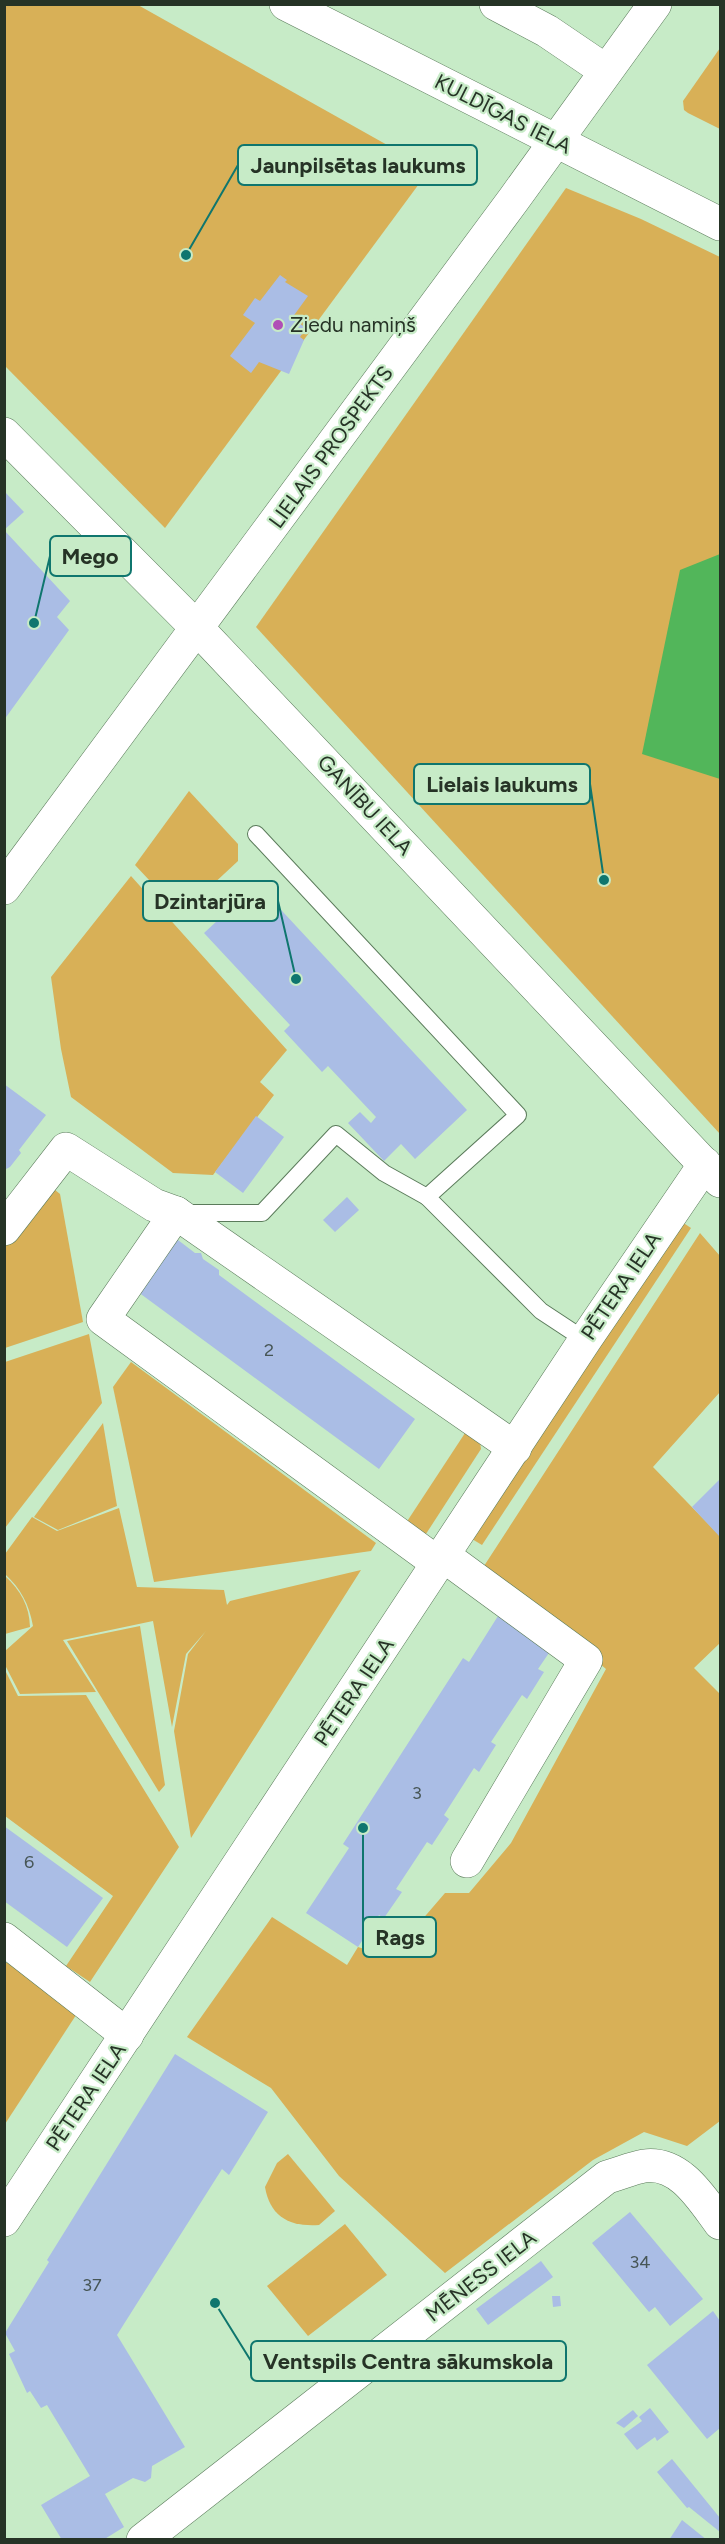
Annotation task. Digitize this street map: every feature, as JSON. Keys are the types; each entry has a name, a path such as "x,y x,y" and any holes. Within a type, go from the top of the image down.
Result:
{"street":[{"name":"KULDĪGAS IELA","path":"286,4 720,224"},
{"path":"496,4 547,31 606,71"},
{"name":"LIELAIS PROSPEKTS","path":"4,888 655,4"},
{"name":"GANĪBU IELA","path":"4,434 197,628 713,1173"},
{"path":"4,1229 66,1149 154,1205 176,1213 515,1448"},
{"name":"PĒTERA IELA","path":"4,2220 678,1200 713,1173"},
{"path":"176,1213 102,1319 586,1660 467,1861"},
{"path":"6,1943 127,2036"},
{"name":"MĒNESS IELA","path":"143,2540 607,2177 645,2166 658,2167 686,2178 720,2223"}],"lane":[{"path":"256,834 518,1115 427,1197"},
{"path":"176,1213 262,1213 336,1134 384,1173 427,1197 541,1311 585,1340"}],"shaded area":[{"path":"4,5 138,5 430,169 165,528 5,366"},
{"path":"720,48 720,129 684,110 683,101"},
{"path":"566,188 641,219 720,257 720,1134 256,627"},
{"path":"720,554 720,779 642,754 680,570"},
{"path":"189,791 238,844 238,861 181,914 135,865"},
{"path":"131,876 287,1050 260,1082 274,1095 213,1175 173,1173 71,1097 61,1049 51,977"},
{"path":"49,1185 60,1194 83,1322 5,1348 4,1244"},
{"path":"676,1218 691,1228 482,1545 472,1539"},
{"path":"700,1233 720,1256 720,1392 653,1467 720,1536 720,1643 694,1668 720,1694 720,2121 687,2146 644,2132 593,2160 445,2273 339,2176 271,2088 187,2037 272,1917 347,1965 358,1947 390,1957 445,1893 469,1893 511,1843 606,1669 484,1566"},
{"path":"89,1334 102,1403 5,1528 5,1362"},
{"path":"131,1362 376,1543 371,1551 154,1582 113,1387"},
{"path":"103,1423 117,1506 58,1530 34,1517"},
{"path":"467,1430 480,1442 481,1449 424,1537 404,1526"},
{"path":"119,1508 137,1587 224,1590 227,1605 230,1601 361,1570 191,1838 174,1731 188,1654 206,1631 186,1654 172,1727 153,1621 63,1640 96,1692 20,1694 5,1665 5,1651 33,1626 24,1597 5,1574 5,1554 32,1517 57,1531"},
{"path":"5,1576 16,1587 23,1599 30,1627 5,1634"},
{"path":"140,1626 165,1785 159,1792 67,1641"},
{"path":"5,1670 18,1696 86,1695 179,1847 90,1982 66,1966 113,1896 5,1816"},
{"path":"14,1957 80,2009 5,2124 5,1964"},
{"path":"288,2154 335,2211 319,2225 290,2222 271,2206 265,2187 277,2163"},
{"path":"345,2224 387,2275 308,2336 267,2286"}],"building":[{"name":"Ziedu namiņš","path":"280,275 287,280 285,282 308,296 292,318 306,328 300,337 304,340 289,374 259,362 251,373 230,356 255,323 243,315 255,298 260,301"},
{"path":"4,491 24,512 4,530"},
{"path":"4,530 70,601 57,617 69,630 4,720"},
{"path":"257,884 467,1110 415,1159 401,1144 384,1161 348,1123 360,1112 371,1123 376,1117 328,1066 322,1072 284,1031 290,1025 204,933"},
{"path":"4,1084 46,1115 19,1150 21,1153 10,1167 4,1170"},
{"path":"256,1116 284,1137 243,1193 215,1172"},
{"path":"347,1197 359,1210 335,1232 323,1220"},
{"path":"178,1240 195,1253 201,1253 203,1259 219,1270 219,1275 415,1419 379,1469 138,1292 169,1244"},
{"path":"720,1479 720,1537 692,1507"},
{"path":"498,1616 551,1650 538,1669 544,1672 527,1699 522,1695 491,1742 496,1745 479,1772 474,1768 444,1815 449,1819 432,1845 427,1842 396,1889 402,1892 384,1918 379,1915 358,1947 306,1913 349,1848 343,1844 463,1658 469,1662"},
{"path":"4,1826 103,1898 67,1947 4,1901"},
{"path":"175,2054 268,2112 229,2175 222,2169 117,2335 185,2447 152,2466 151,2478 145,2482 133,2478 105,2494 124,2527 103,2540 62,2540 41,2505 90,2476 47,2405 41,2408 30,2391 27,2393 9,2354 15,2351 5,2333 49,2262 47,2260"},
{"path":"630,2212 703,2299 670,2326 655,2307 649,2312 592,2243"},
{"path":"541,2261 553,2277 488,2325 476,2309"},
{"path":"552,2296 560,2296 561,2306 553,2307"},
{"path":"713,2311 720,2321 720,2428 707,2439 647,2365"},
{"path":"650,2408 669,2432 657,2441 655,2437 637,2450 624,2434 642,2421 639,2417"},
{"path":"633,2410 638,2416 624,2428 616,2423"},
{"path":"672,2459 720,2518 720,2532 689,2507 687,2508 657,2472"},
{"path":"682,2520 707,2540 669,2540"}],"place":[{"name":"Jaunpilsētas laukums","path":"186,255"},
{"name":"Ziedu namiņš","path":"278,325"},
{"name":"Mego","path":"34,623"},
{"name":"Lielais laukums","path":"604,880"},
{"name":"Dzintarjūra","path":"296,979"},
{"name":"Rags","path":"363,1828"},
{"name":"Ventspils Centra sākumskola","path":"215,2303"}]}
